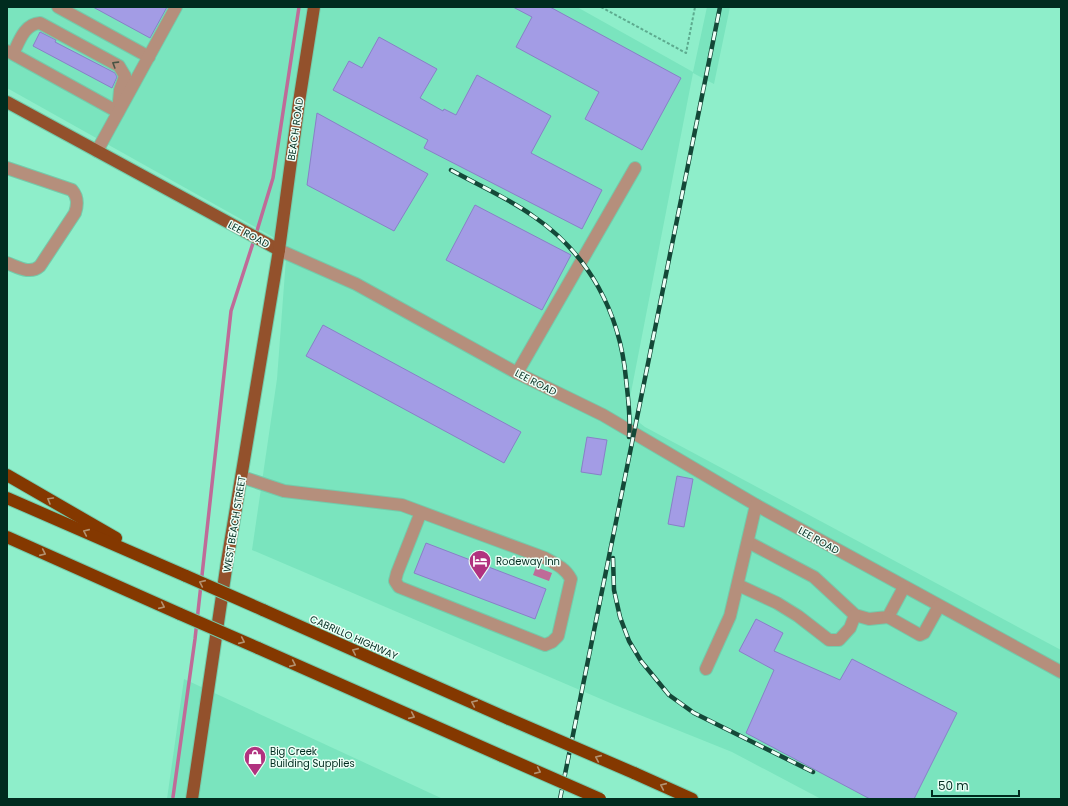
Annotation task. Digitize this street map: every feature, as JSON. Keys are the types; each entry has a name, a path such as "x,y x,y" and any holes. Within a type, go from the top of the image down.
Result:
{"highway":[{"path":"7,475 169,569"},
{"name":"CABRILLO HIGHWAY","path":"7,498 692,799"},
{"path":"7,537 600,799"}],"main road":[{"name":"BEACH ROAD","path":"279,250 299,102 314,7"},
{"name":"LEE ROAD","path":"7,102 279,250"},
{"name":"WEST BEACH STREET","path":"192,799 279,250"}],"street":[{"path":"58,7 149,57"},
{"path":"97,151 176,7"},
{"path":"40,23 112,62 123,70 125,76 120,90 118,112 10,53 27,28 33,24 40,23"},
{"path":"7,168 72,190 76,194 78,205 75,213 40,266 35,271 27,271 7,263"},
{"path":"517,373 635,168"},
{"name":"LEE ROAD","path":"279,250 356,284 517,373 626,428 756,505 1061,672"},
{"path":"242,477 284,491 402,505 421,512 545,558 567,572 571,579 558,636 552,642 545,645 399,587 395,582 397,572 421,512"},
{"path":"706,669 730,616 756,505"},
{"path":"748,542 814,577 855,615 869,619 888,618 920,635 924,633 939,606"},
{"path":"738,585 788,609 829,640 839,640 850,628 855,615"},
{"path":"888,618 904,587"}],"path":[{"path":"601,7 686,54 695,7"}],"shaded area":[{"path":"7,7 577,7 693,72 707,7 730,7 714,84 693,73 627,413 645,427 1061,650 1061,799 821,799 732,752 615,705 252,550 277,379 287,245 7,88"},
{"path":"536,567 552,573 549,581 533,575"},
{"path":"184,679 443,799 167,799"}],"building":[{"path":"93,7 167,7 150,38"},
{"path":"513,7 550,7 681,78 642,150 585,119 599,92 516,47 532,17"},
{"path":"40,32 56,40 55,42 115,73 117,77 112,88 33,46"},
{"path":"379,37 437,69 420,98 443,111 444,109 456,115 477,75 551,116 531,153 602,190 582,229 424,148 428,140 333,90 349,61 362,68"},
{"path":"317,113 428,174 394,231 307,185"},
{"path":"475,205 571,255 542,310 446,260"},
{"path":"323,325 521,432 504,463 306,356"},
{"path":"587,437 607,440 601,475 581,472"},
{"path":"677,476 693,479 684,527 668,524"},
{"name":"Rodeway Inn","path":"426,543 546,589 535,619 414,573"},
{"path":"756,619 783,633 774,651 840,680 852,659 957,713 914,799 870,799 746,733 774,670 739,651"}],"waterway":[{"path":"256,234 273,178 299,7"},
{"path":"173,797 195,639 231,311 254,240"}],"railway":[{"path":"560,799 720,7"},
{"path":"451,170 503,197 533,216 553,231 570,248 585,267 609,308 617,331 623,355 626,379 630,430 629,437"},
{"path":"613,558 614,590 620,617 629,641 641,661 669,695 694,713 813,772"}],"place":[{"name":"Rodeway Inn","path":"480,580"},
{"name":"Big Creek Building Supplies","path":"255,776"}]}
